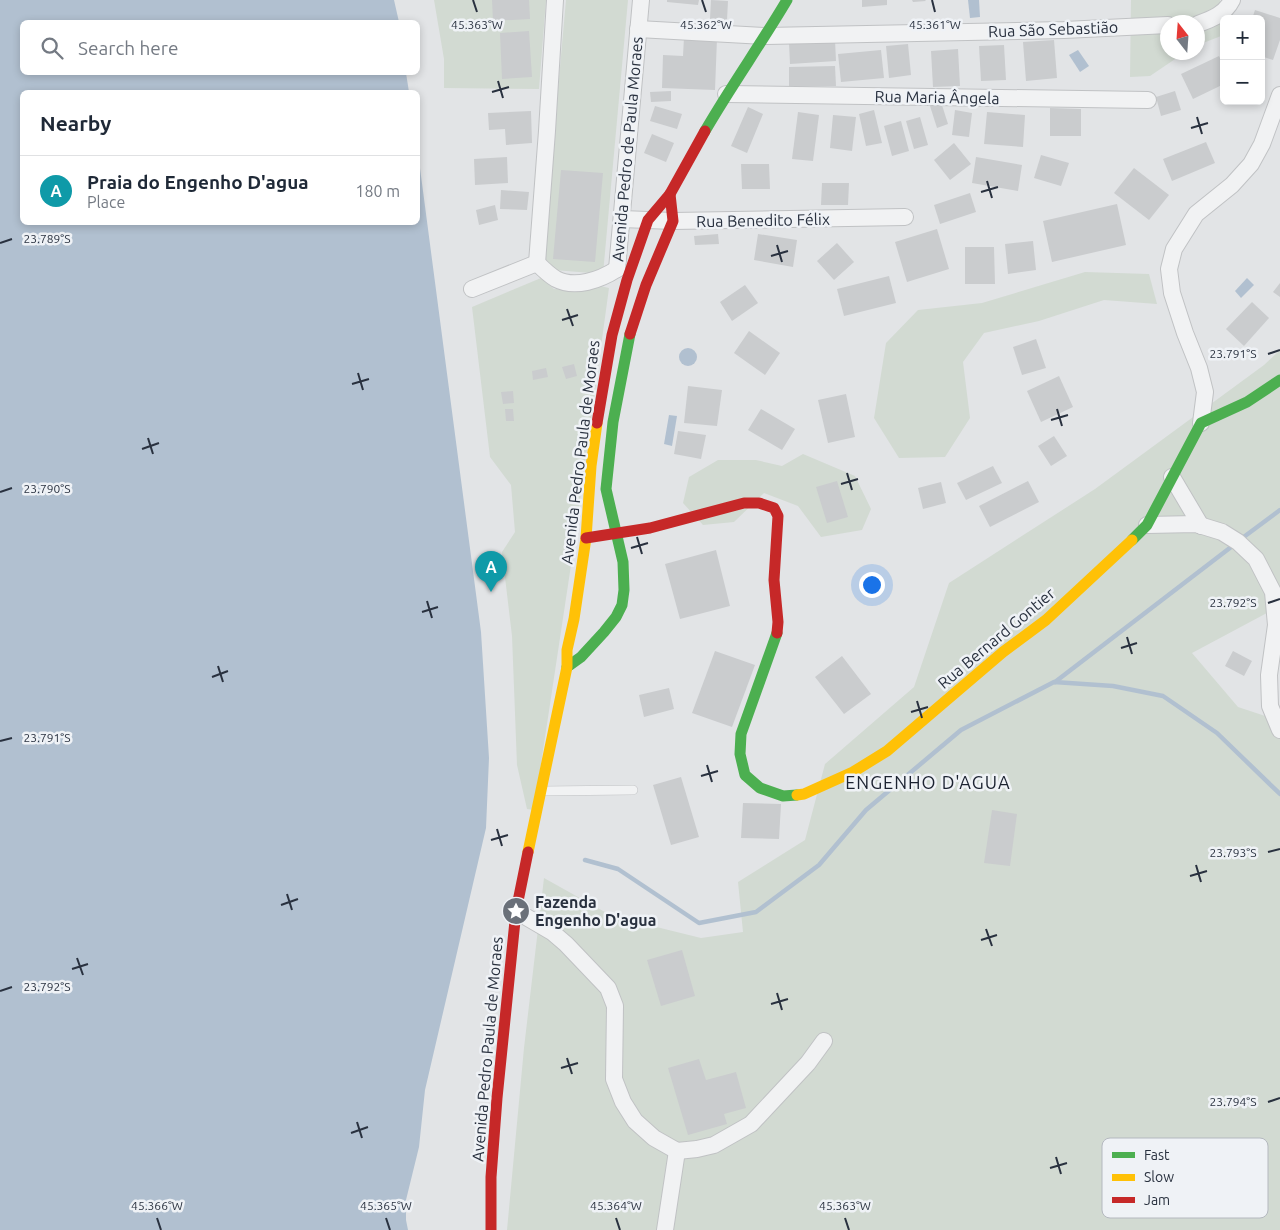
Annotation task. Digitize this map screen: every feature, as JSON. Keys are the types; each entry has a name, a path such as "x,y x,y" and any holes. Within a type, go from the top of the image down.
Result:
{"main road":[{"name":"Avenida Pedro Paula de Moraes","path":"491,1230 491,1177 497,1098 516,911 567,667 567,650 578,621 591,466 622,275 648,220 670,194 726,94 766,36 787,0"},
{"name":"Avenida Pedro Paula de Moraes","path":"567,667 581,657 600,630 616,617 622,605 624,562 606,489 613,422 631,328 646,285 673,221 670,194"},
{"path":"1201,423 1247,402 1280,380"},
{"name":"Rua Bernard Gontier","path":"586,538 616,535 688,519 745,503 763,503 774,508 778,516 774,580 774,598 778,622 776,638 741,734 740,754 745,775 760,788 783,796 804,794 853,772 886,751 1003,652 1046,620 1097,574 1147,525 1201,423"}],"street":[{"path":"472,289 537,263 554,0"},
{"name":"Avenida Pedro de Paula Moraes","path":"537,263 553,277 562,282 572,284 622,275 622,219 641,0"},
{"path":"1205,22 1228,8 1232,0"},
{"name":"Rua São Sebastião","path":"638,29 766,36 1064,30 1160,25"},
{"name":"Rua Maria Ângela","path":"726,94 1148,100"},
{"path":"1201,423 1205,392 1199,368 1172,293 1169,269 1172,256 1174,249 1196,214 1232,185 1251,164 1262,144 1280,96"},
{"name":"Rua Benedito Félix","path":"622,219 673,221 905,217"},
{"path":"1172,477 1201,526"},
{"path":"1147,525 1201,526 1222,532 1238,542 1256,559 1273,592 1276,625 1269,676 1270,706 1280,730"},
{"path":"516,911 552,932 608,988 615,1006 614,1079 623,1102 635,1121 654,1138 677,1151 697,1150 714,1145 751,1124 808,1063 824,1041"},
{"path":"666,1230 677,1151"}],"lane":[{"path":"541,791 633,790"}],"shaded area":[{"path":"434,0 546,0 539,89 444,88 444,59"},
{"path":"566,0 628,0 603,274 542,269"},
{"path":"1131,0 1220,0 1220,36 1205,42 1205,15 1160,15 1160,60 1174,60 1150,76 1130,77"},
{"path":"1085,272 1149,274 1157,304 1104,300 1039,321 984,333 963,362 970,418 945,457 899,458 874,418 886,343 918,310 982,303"},
{"path":"541,278 554,289 583,290 596,285 609,288 573,552 534,810 527,809 517,765 512,636 502,552 515,532 511,485 490,457 472,307"},
{"path":"1280,350 1280,606 1192,653 1238,707 1280,721 1280,1230 507,1230 524,1048 544,878 612,916 701,938 743,932 738,882 805,840 825,764 914,687 949,583 1095,489 1264,365"},
{"path":"803,454 855,476 871,509 862,530 821,537 798,506 764,493 734,522 703,525 683,503 689,477 718,460 756,460 782,466"}],"water":[{"path":"0,0 394,0 399,20 20,20 20,75 406,75 409,90 20,90 20,225 420,225 420,168 481,632 489,758 486,828 425,1090 419,1147 406,1200 408,1230 0,1230"},
{"path":"968,0 979,0 980,17 970,18"},
{"path":"1078,50 1089,66 1080,72 1069,55"},
{"path":"1247,278 1254,285 1241,298 1235,291"},
{"path":"688,348 694,351 697,357 694,363 688,366 682,363 679,357 682,351"},
{"path":"669,415 677,416 672,446 664,444"}],"building":[{"path":"492,0 529,0 530,19 493,21"},
{"path":"667,0 699,0 698,5 667,2"},
{"path":"711,0 728,1 727,20 710,19"},
{"path":"862,0 887,0 887,5 862,7"},
{"path":"912,0 925,0 926,1 913,2"},
{"path":"1255,10 1280,18 1280,40 1273,60 1265,57 1265,15 1253,15"},
{"path":"529,31 532,77 502,79 500,33"},
{"path":"684,37 717,38 715,90 662,88 663,55 683,56"},
{"path":"835,40 836,61 790,64 789,43"},
{"path":"1054,40 1057,78 1026,81 1023,42"},
{"path":"908,44 911,75 889,78 886,46"},
{"path":"1004,45 1006,80 981,81 979,46"},
{"path":"958,49 960,86 933,87 931,51"},
{"path":"881,50 884,78 841,82 838,54"},
{"path":"1219,56 1220,58 1220,86 1193,99 1181,74"},
{"path":"835,66 836,86 789,86 789,67"},
{"path":"671,91 671,101 651,102 650,92"},
{"path":"1175,91 1181,110 1161,116 1156,97"},
{"path":"941,102 948,124 937,128 930,106"},
{"path":"655,106 682,114 677,129 650,121"},
{"path":"748,107 763,114 747,153 731,146"},
{"path":"1050,108 1081,109 1081,136 1050,136"},
{"path":"874,110 882,143 866,146 859,114"},
{"path":"955,110 972,113 969,137 952,135"},
{"path":"531,111 532,143 506,145 505,129 489,130 488,113"},
{"path":"798,112 819,115 813,161 792,159"},
{"path":"987,112 1025,115 1023,147 984,144"},
{"path":"833,115 856,117 852,151 830,148"},
{"path":"920,117 928,145 914,149 906,121"},
{"path":"901,121 909,151 892,156 884,126"},
{"path":"652,134 674,143 666,162 644,153"},
{"path":"1206,142 1215,163 1172,181 1163,159"},
{"path":"954,143 971,164 950,180 934,160"},
{"path":"1041,155 1069,163 1061,186 1034,178"},
{"path":"507,157 508,183 475,185 474,159"},
{"path":"976,157 1022,165 1018,191 972,183"},
{"path":"741,164 769,164 770,189 742,189"},
{"path":"1134,168 1169,195 1149,220 1114,193"},
{"path":"561,170 603,173 595,262 553,259"},
{"path":"822,183 849,183 848,205 821,205"},
{"path":"501,190 529,192 527,210 500,209"},
{"path":"970,193 976,212 940,224 934,205"},
{"path":"1117,204 1126,245 1052,262 1043,221"},
{"path":"495,205 498,220 479,225 476,210"},
{"path":"937,229 949,269 907,282 895,242"},
{"path":"718,234 719,244 695,245 694,236"},
{"path":"758,234 797,240 793,267 754,260"},
{"path":"1033,241 1036,270 1008,274 1005,244"},
{"path":"837,243 854,262 834,280 817,261"},
{"path":"965,247 994,247 995,284 965,284"},
{"path":"889,276 896,303 844,316 837,289"},
{"path":"1280,283 1280,297 1273,292"},
{"path":"745,285 758,303 732,321 720,302"},
{"path":"1252,302 1269,318 1244,346 1226,329"},
{"path":"749,331 780,353 765,375 734,353"},
{"path":"1036,339 1046,368 1022,375 1013,347"},
{"path":"574,364 577,376 566,379 562,367"},
{"path":"546,368 548,377 533,380 532,371"},
{"path":"1059,376 1073,407 1041,422 1027,391"},
{"path":"688,386 722,390 717,426 684,423"},
{"path":"513,391 514,403 503,404 501,392"},
{"path":"846,394 855,437 828,443 818,400"},
{"path":"505,409 513,409 514,421 506,421"},
{"path":"761,409 795,429 782,450 748,430"},
{"path":"678,431 706,435 701,459 674,454"},
{"path":"1054,436 1067,456 1051,466 1038,446"},
{"path":"993,466 1002,483 966,500 957,483"},
{"path":"837,481 848,517 827,523 816,487"},
{"path":"1028,481 1039,502 990,527 979,506"},
{"path":"941,482 946,503 923,509 918,488"},
{"path":"716,550 730,606 680,619 665,564"},
{"path":"715,651 755,665 732,727 692,713"},
{"path":"1233,651 1252,661 1244,676 1225,666"},
{"path":"842,656 871,694 844,714 815,677"},
{"path":"669,688 674,709 644,717 639,695"},
{"path":"681,777 699,837 671,845 653,785"},
{"path":"743,803 781,804 779,839 741,838"},
{"path":"992,810 1017,814 1010,866 984,863"},
{"path":"682,950 695,996 661,1006 647,960"},
{"path":"699,1059 706,1080 736,1072 746,1108 724,1114 727,1124 688,1135 668,1068"}],"waterway":[{"path":"1241,539 1280,510"},
{"path":"1055,682 1235,544"},
{"path":"585,860 618,869 699,923 756,912 819,865 866,810 961,730 1054,682 1113,686 1163,696 1217,733 1280,794"}],"traffic: fast":[{"path":"705,131 787,0"},
{"path":"567,667 581,657 604,632 616,617 622,605 624,590 623,562 606,489 613,422 630,334"},
{"path":"1132,540 1147,525 1201,423 1247,402 1280,380"},
{"path":"777,633 741,734 740,754 745,775 760,788 783,796 797,795"}],"traffic: slow":[{"path":"528,852 567,667 567,650 574,619 586,538 591,466 597,423"},
{"path":"797,795 804,794 853,772 887,751 1003,652 1046,620 1132,540"}],"traffic: jam":[{"path":"597,423 612,335 627,280 648,220 670,194 705,131"},
{"path":"630,334 646,285 673,221 670,194"},
{"path":"586,538 650,528 744,503 759,503 774,508 778,516 774,580 778,622 777,633"},
{"path":"491,1230 491,1177 497,1098 516,911 528,852"}],"place":[{"name":"Praia do Engenho D'agua","path":"491,592"},
{"name":"Fazenda Engenho D'agua","path":"516,911"}],"district":[{"name":"ENGENHO D'AGUA","path":"928,782"}]}
